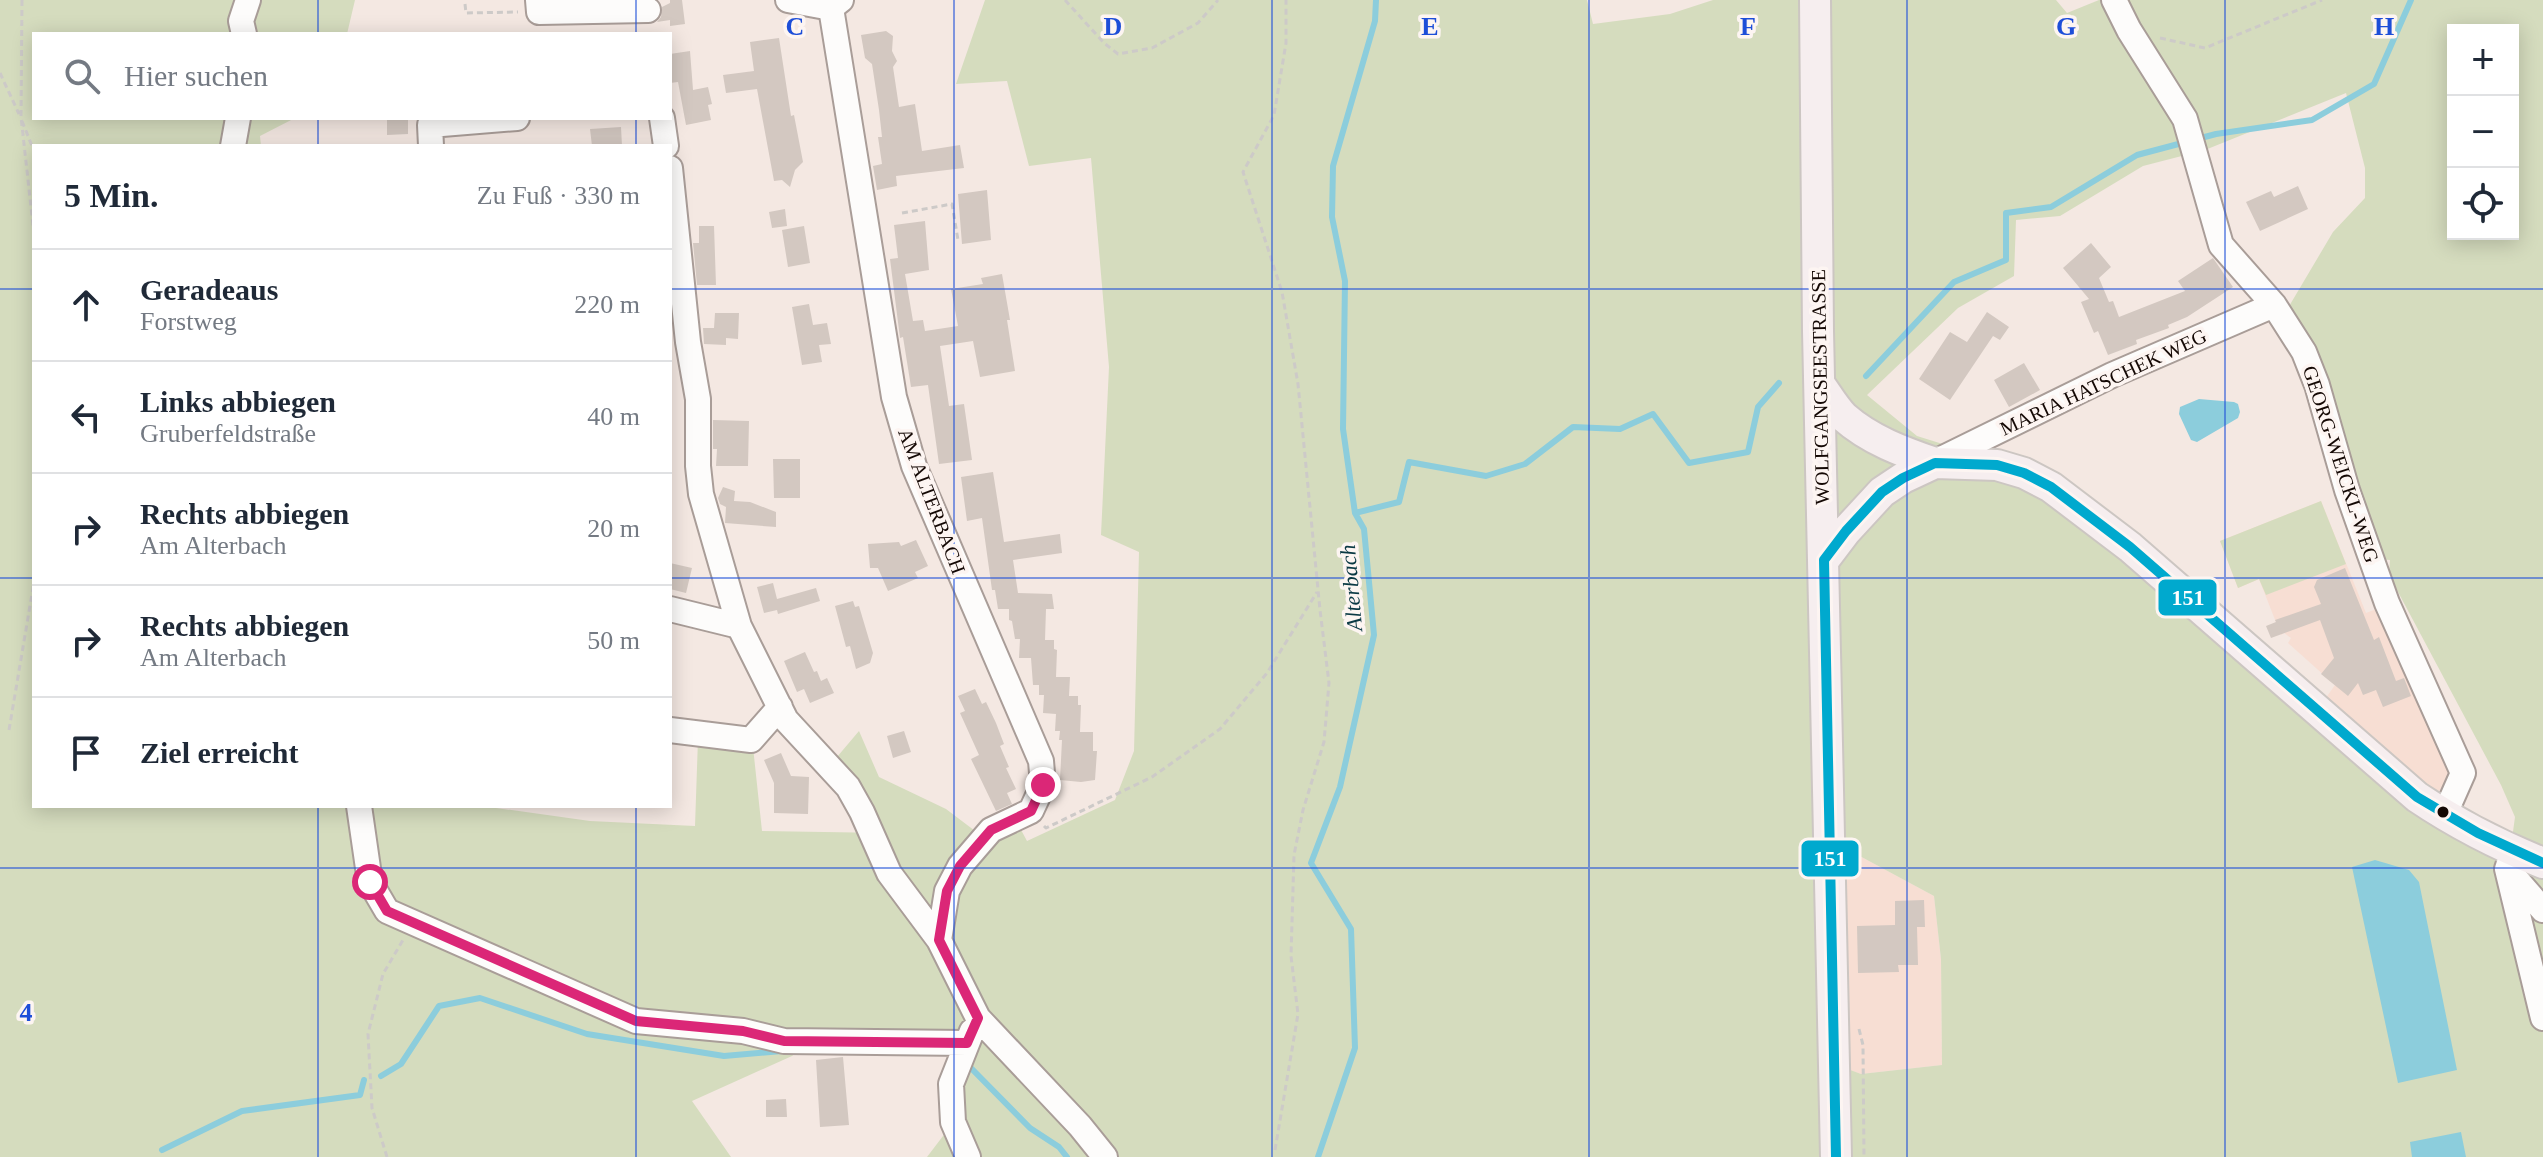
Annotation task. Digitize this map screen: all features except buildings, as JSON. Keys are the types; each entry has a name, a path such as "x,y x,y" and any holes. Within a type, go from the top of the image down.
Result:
{"main road":[{"name":"WOLFGANGSEESTRASSE","path":"1815,0 1836,1157"},
{"path":"1821,386 1843,416 1896,450 1935,463 1997,465 2024,473 2051,487 2130,547 2317,708 2384,771 2510,860 2543,863"},
{"path":"1824,560 1882,492 1935,463"}],"street":[{"name":"AM ALTERBACH","path":"788,0 836,4 894,397 914,466 1041,761 1043,785 1031,811"},
{"name":"GEORG-WEICKL-WEG","path":"2114,0 2129,30 2185,119 2221,245 2274,305 2304,352 2317,385 2347,490 2387,603 2463,773 2444,816"},
{"path":"538,6 649,15"},
{"path":"233,144 238,120"},
{"path":"431,144 430,125 492,120"},
{"path":"662,120 666,144"},
{"path":"672,187 688,342 698,399 701,494 739,626 786,720 848,787 889,873 939,940 978,1018 1080,1126 1105,1157"},
{"name":"MARIA HATSCHEK WEG","path":"1935,463 2112,375 2274,305"},
{"path":"672,609 739,626"},
{"path":"672,730 751,740 780,707"},
{"path":"359,808 370,882 387,911 636,1021 743,1031 784,1041 967,1043"},
{"path":"939,940 947,891 960,866 991,830 1031,811"},
{"path":"2510,860 2543,910"},
{"path":"2510,860 2543,1018"},
{"path":"968,1157 953,1122 951,1084 978,1018"}],"path":[{"path":"22,0 21,117 32,216"},
{"path":"1065,0 1118,54 1152,48 1198,23 1218,0"},
{"path":"1275,1150 1298,1014 1291,956 1294,855 1303,810 1324,742 1329,683 1298,384 1282,292 1243,172 1274,115 1286,43 1286,0"},
{"path":"2129,30 2205,48 2322,0"},
{"path":"465,4 466,13 538,6"},
{"path":"0,73 32,146"},
{"path":"902,213 952,204 958,240"},
{"path":"1031,811 1046,828 1152,777 1220,729 1267,673 1318,589"},
{"path":"9,730 32,594"},
{"path":"387,1157 372,1108 368,1034 383,974 413,923"}],"shaded area":[{"path":"2321,501 2366,613 2379,608 2445,757 2450,774 2444,791 2430,790 2323,702 2335,685 2288,643 2291,638 2284,633 2281,635 2259,579 2238,588 2220,541"},
{"path":"1856,854 1934,896 1941,959 1942,1065 1861,1074 1818,1059 1815,935"}],"green space":[{"path":"0,0 355,0 347,32 32,32 32,120 291,120 260,136 261,144 32,144 32,808 496,808 590,821 695,826 698,739 753,747 762,831 886,833 837,757 859,731 879,777 946,809 991,843 1020,828 1027,841 1115,800 1134,751 1139,552 1101,535 1109,367 1091,158 1029,166 1007,81 956,84 985,0 1587,0 1593,24 1670,14 1713,0 2056,0 2067,13 2099,0 2543,0 2543,1157 927,1157 943,1136 966,1117 957,1035 820,1034 792,1056 692,1101 731,1157 0,1157","holes":["2346,93 2365,168 2365,198 2333,232 2288,308 2368,558 2390,560 2389,575 2515,817 2512,839 2430,790 2052,478 1917,436 1867,395 1958,308 2014,276 2016,220 2060,216 2143,166 2205,150","1856,854 1934,896 1941,959 1942,1065 1861,1074 1818,1058 1815,935"]},
{"path":"2321,501 2346,564 2266,595 2259,579 2238,588 2220,541"}],"water":[{"path":"2199,399 2234,402 2238,404 2240,412 2238,418 2197,442 2191,440 2179,414 2180,407"},
{"path":"2375,860 2409,870 2419,882 2457,1070 2398,1083 2352,867"},
{"path":"2461,1132 2466,1157 2412,1157 2410,1142"}],"waterway":[{"name":"Alterbach","path":"1318,1157 1355,1048 1351,929 1311,863 1340,787 1374,635 1364,529 1355,513 1343,429 1345,281 1332,217 1333,166 1375,21 1376,0"},
{"path":"2197,139 2312,120 2374,84 2411,0"},
{"path":"1866,376 1954,282 2006,260 2006,213 2051,207 2137,155 2186,142"},
{"path":"1355,513 1399,502 1409,462 1486,476 1525,464 1573,427 1620,429 1653,414 1689,463 1748,452 1758,407 1779,383"},
{"path":"381,1076 401,1064 439,1006 480,998 587,1034 724,1056 782,1051"},
{"path":"969,1066 1030,1128 1059,1147 1067,1157"},
{"path":"162,1150 242,1111 360,1095 364,1080"}],"transit line":[{"name":"151","path":"1824,560 1882,492 1935,463 1997,465 2024,473 2051,487 2130,547 2417,797 2478,833 2543,863"},
{"name":"151","path":"1824,560 1836,1157"}],"route":[{"path":"370,882 387,911 636,1021 743,1031 784,1041 967,1043 978,1018 939,940 947,891 960,866 991,830 1031,811 1043,785"}]}
